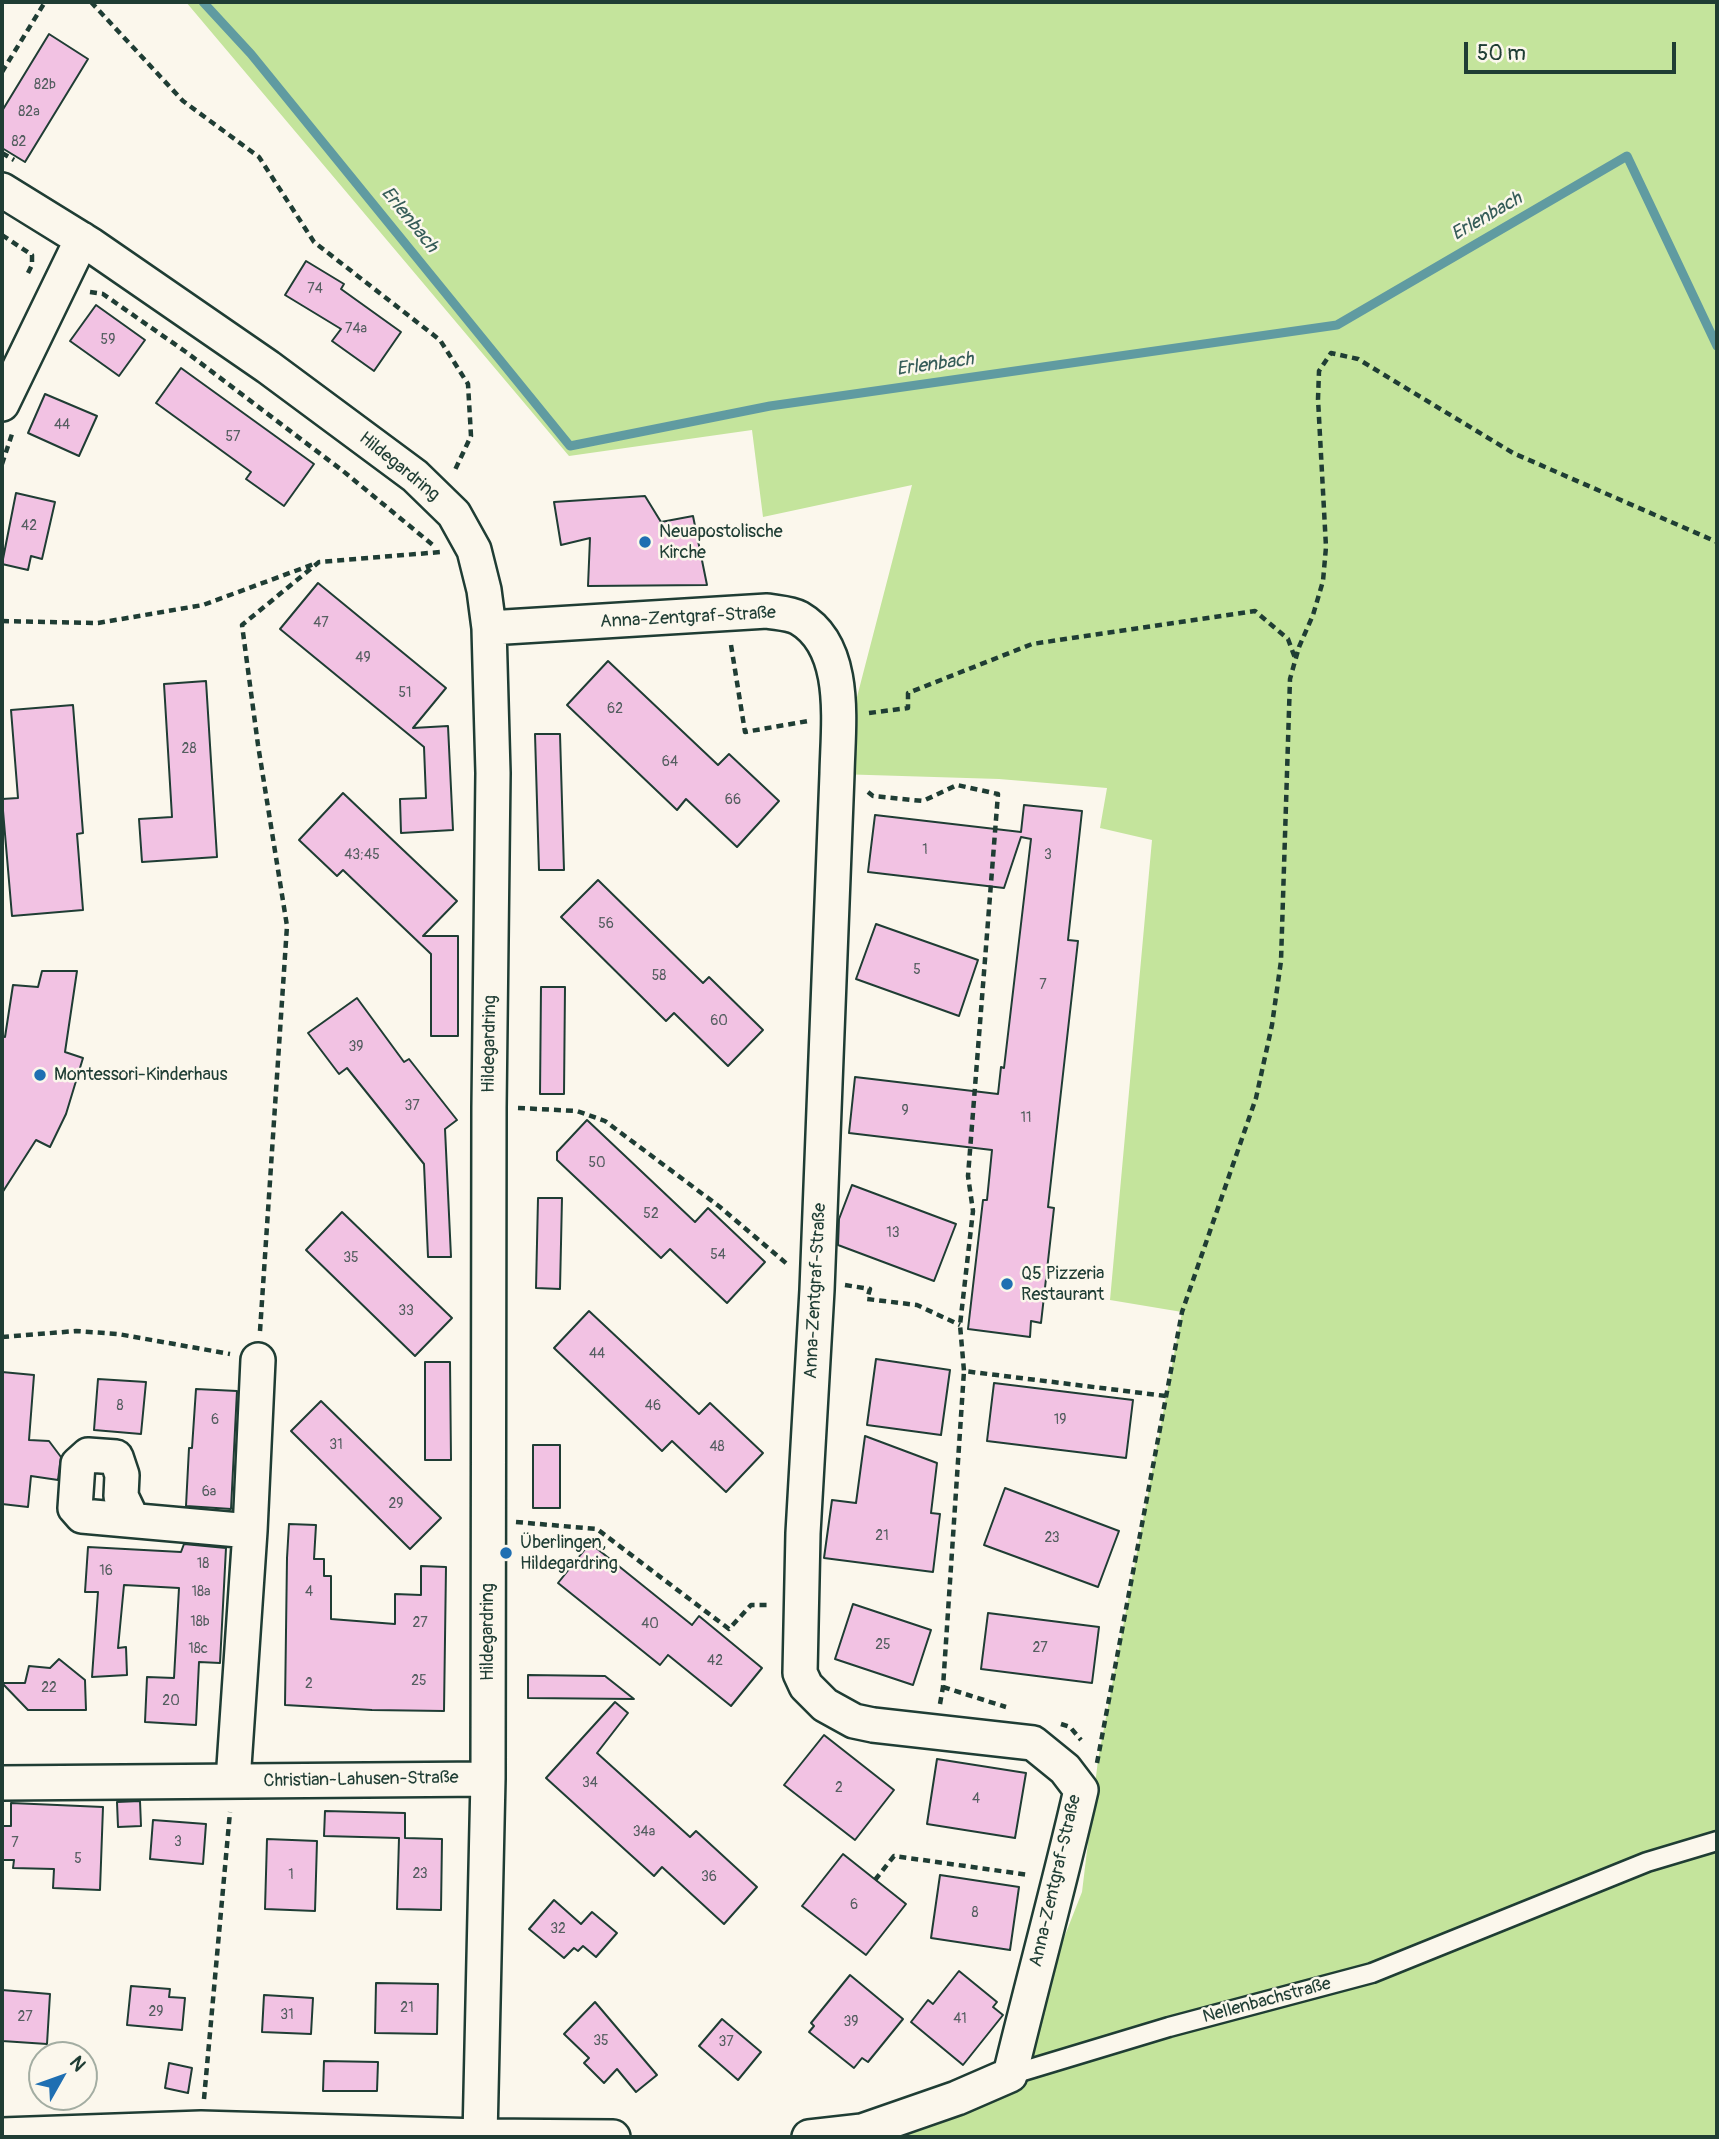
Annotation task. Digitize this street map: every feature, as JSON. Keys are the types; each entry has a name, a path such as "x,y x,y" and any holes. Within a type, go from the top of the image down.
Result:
{"street":[{"name":"Hildegardring","path":"2,190 82,240 268,368 415,476 454,514 474,550 484,590 489,628 493,773 489,1107 488,1779 480,2137"},
{"path":"8,417 82,240"},
{"name":"Anna-Zentgraf-Straße","path":"489,628 767,611 798,618 813,629 832,658 836,674 838,716 832,1287 803,1533 800,1673 806,1686 825,1705 854,1721 1033,1743 1065,1769 1081,1790 1010,2075"},
{"path":"233,1782 250,1531 258,1360"},
{"path":"132,1519 250,1531"},
{"name":"Christian-Lahusen-Straße","path":"2,1783 488,1779"},
{"name":"Nellenbachstraße","path":"809,2137 861,2134 1010,2075"},
{"path":"2,2135 201,2128 480,2137 613,2137"}],"lane":[{"name":"Nellenbachstraße","path":"1010,2075 1169,2027 1372,1973 1647,1862 1717,1841"}],"path":[{"path":"2,72 45,2"},
{"path":"92,2 183,101 259,157 314,242 440,340 468,384 471,436 454,472"},
{"path":"2,235 32,255 32,265 27,276"},
{"path":"82,296 88,292 103,294 186,352 344,471 432,542 438,553"},
{"path":"1081,1790 1098,1760 1182,1312 1256,1098 1272,1025 1281,961 1290,679 1323,581 1326,547 1319,371 1331,353 1358,359 1513,453 1717,542"},
{"path":"2,464 8,417"},
{"path":"2,621 98,623 203,606 319,562 474,550"},
{"path":"2,1337 76,1331 118,1334 258,1360 287,926 242,625 319,562"},
{"path":"730,645 745,732 838,716 908,708 908,693 1032,644 1255,611 1288,639 1296,659"},
{"path":"838,774 858,781 873,796 923,801 957,785 998,794 968,1176 973,1211 961,1325 964,1371 943,1687"},
{"path":"489,1107 577,1111 605,1121 832,1287 870,1289 867,1299 917,1305 961,1325"},
{"path":"964,1371 1166,1396"},
{"path":"487,1520 597,1529 729,1629 751,1605"},
{"path":"201,2128 233,1782"},
{"path":"875,1880 894,1856 1060,1881"}],"green space":[{"path":"186,2 1717,2 1717,2137 860,2137 1010,2075 1082,1892 1098,1760 1182,1312 1110,1300 1152,840 1100,828 1107,788 999,779 837,774 912,485 763,517 752,430 569,456"}],"building":[{"path":"49,34 88,59 25,162 2,148 2,111"},
{"path":"306,261 344,284 341,289 401,332 374,371 332,341 341,329 285,295"},
{"path":"96,305 145,340 119,376 70,341"},
{"path":"181,368 314,464 284,506 246,479 251,472 156,403"},
{"path":"45,394 97,416 79,456 28,433"},
{"path":"16,493 55,502 42,559 31,556 28,570 2,564"},
{"name":"Neuapostolische Kirche","path":"645,496 661,522 693,516 707,585 588,586 590,538 561,545 554,502"},
{"path":"318,583 446,688 413,728 448,726 453,830 401,833 400,799 426,798 424,747 280,629"},
{"path":"608,661 718,765 729,754 779,801 737,847 686,799 677,810 567,705"},
{"path":"206,681 217,857 142,862 139,819 172,817 164,684"},
{"path":"73,705 83,833 77,834 83,910 12,916 2,799 18,798 11,710"},
{"path":"535,734 560,734 564,870 539,870"},
{"path":"343,793 457,901 423,936 458,936 458,1036 431,1036 431,954 343,870 337,876 299,840"},
{"path":"1024,805 1082,811 1068,940 1078,941 1048,1207 1054,1208 1041,1323 1031,1321 1030,1337 968,1329 983,1200 987,1200 992,1150 849,1133 855,1077 998,1094 1001,1067 1004,1068 1031,839 1021,837 1004,888 868,872 875,815 1021,832"},
{"path":"598,880 703,983 709,977 763,1030 728,1066 674,1013 666,1021 561,917"},
{"path":"876,924 978,960 959,1016 856,979"},
{"name":"Montessori-Kinderhaus","path":"42,971 77,971 65,1052 83,1058 66,1114 50,1147 36,1140 2,1193 2,1036 5,1037 13,985 38,987"},
{"path":"541,987 565,987 564,1094 540,1094"},
{"path":"357,998 404,1062 409,1059 457,1120 445,1129 451,1257 428,1257 424,1164 347,1068 339,1074 308,1033"},
{"path":"587,1120 695,1222 708,1208 765,1262 727,1303 670,1249 661,1258 557,1160 557,1152"},
{"path":"852,1185 956,1224 934,1281 838,1245 839,1219"},
{"path":"538,1198 562,1198 560,1289 536,1288"},
{"path":"342,1212 452,1318 415,1356 306,1250"},
{"path":"589,1311 699,1414 710,1403 763,1453 726,1492 672,1441 662,1451 554,1348"},
{"path":"876,1359 950,1370 941,1435 867,1425"},
{"path":"425,1362 450,1362 451,1460 425,1460"},
{"path":"2,1372 34,1375 29,1440 49,1441 61,1457 58,1480 31,1476 28,1507 2,1504"},
{"path":"98,1379 146,1382 141,1434 94,1430"},
{"path":"994,1383 1133,1400 1126,1458 987,1441"},
{"path":"196,1389 237,1391 231,1509 186,1506"},
{"path":"321,1401 441,1518 410,1549 291,1431"},
{"path":"865,1436 937,1463 931,1513 940,1514 933,1572 824,1558 832,1500 856,1503"},
{"path":"533,1445 560,1445 560,1508 533,1508"},
{"path":"1005,1488 1119,1531 1098,1587 984,1545"},
{"path":"289,1524 316,1525 314,1559 324,1559 324,1576 331,1576 331,1619 395,1624 395,1594 421,1595 421,1566 446,1567 444,1711 285,1705"},
{"path":"590,1543 692,1625 699,1616 762,1668 731,1706 668,1655 660,1665 558,1583"},
{"path":"184,1544 226,1548 220,1663 199,1662 196,1725 145,1722 147,1677 174,1678 179,1588 124,1585 118,1648 126,1647 127,1675 92,1677 98,1592 85,1592 88,1547 181,1552"},
{"path":"853,1604 931,1630 913,1685 835,1659"},
{"path":"988,1613 1099,1627 1092,1683 981,1669"},
{"path":"59,1659 85,1680 86,1710 28,1710 2,1683 25,1683 29,1666 50,1668"},
{"path":"528,1675 605,1676 634,1699 528,1698"},
{"path":"615,1702 628,1713 597,1753 690,1837 696,1831 757,1887 724,1924 662,1867 654,1876 546,1778"},
{"path":"824,1735 894,1790 855,1840 784,1785"},
{"path":"937,1759 1026,1773 1015,1838 927,1824"},
{"path":"140,1801 141,1826 118,1827 117,1802"},
{"path":"11,1803 103,1807 100,1890 53,1888 54,1869 13,1868 14,1860 2,1860 2,1826 11,1826"},
{"path":"325,1811 405,1813 405,1838 442,1839 441,1910 397,1909 399,1838 324,1836"},
{"path":"153,1820 206,1824 203,1864 150,1859"},
{"path":"267,1839 317,1841 315,1911 265,1909"},
{"path":"843,1854 906,1904 866,1955 802,1906"},
{"path":"940,1875 1019,1887 1010,1950 931,1938"},
{"path":"554,1900 581,1924 592,1912 617,1933 596,1957 583,1946 578,1951 574,1948 564,1958 529,1929"},
{"path":"959,1971 997,2002 993,2007 1003,2015 963,2065 911,2022 928,2000 933,2004"},
{"path":"850,1975 903,2019 868,2062 862,2058 854,2068 809,2032 814,2026 811,2023"},
{"path":"376,1983 438,1984 437,2034 375,2033"},
{"path":"131,1986 170,1989 169,1997 185,1998 182,2030 127,2025"},
{"path":"2,1990 50,1994 47,2041 2,2041"},
{"path":"264,1995 313,1998 311,2034 262,2032"},
{"path":"595,2002 657,2075 636,2092 617,2069 604,2083 584,2063 589,2058 564,2034"},
{"path":"722,2019 761,2052 738,2080 699,2046"},
{"path":"324,2061 378,2062 377,2091 323,2091"},
{"path":"169,2063 192,2068 188,2093 165,2088"}],"waterway":[{"name":"Erlenbach","path":"203,2 251,54 570,446 770,406 1337,325 1627,156 1717,346"}],"place":[{"name":"Neuapostolische Kirche","path":"645,542"},
{"name":"Montessori-Kinderhaus","path":"40,1075"},
{"name":"Q5 Pizzeria Restaurant","path":"1007,1284"},
{"name":"Überlingen, Hildegardring","path":"506,1553"}]}
